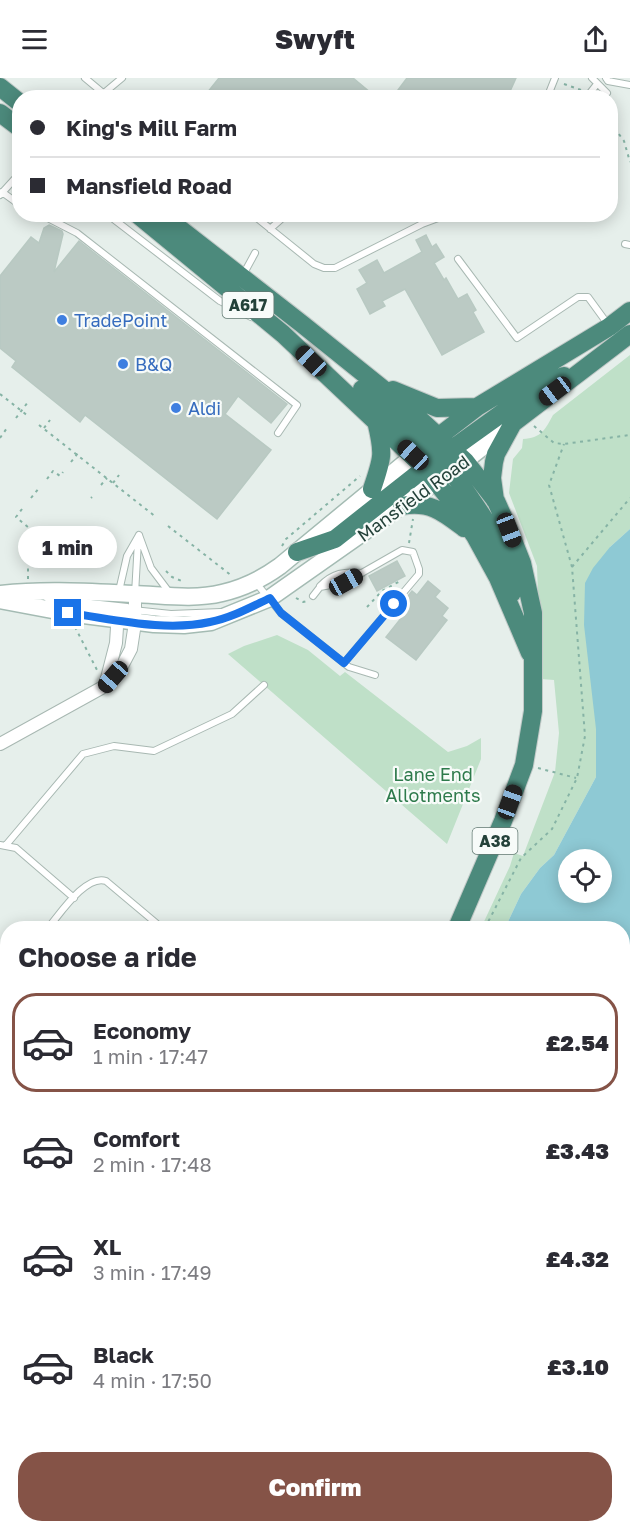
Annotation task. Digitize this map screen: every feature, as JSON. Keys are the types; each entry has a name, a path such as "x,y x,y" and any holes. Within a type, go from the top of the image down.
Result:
{"highway":[{"path":"0,87 12,97"},
{"name":"A617","path":"147,222 284,334 376,421 438,459 496,501"},
{"name":"A617","path":"171,222 413,413 498,578 514,615"},
{"name":"Mansfield Road","path":"513,423 585,368 620,334 630,311"},
{"path":"302,324 321,354 438,459 478,510 501,551 511,577 514,615"},
{"name":"Mansfield Road","path":"438,459 477,407 620,334"},
{"path":"289,550 335,539 438,459 541,385 585,368"},
{"path":"374,383 437,408 477,407"},
{"path":"368,481 382,461 376,421"},
{"path":"496,501 492,478 494,462 513,423"},
{"name":"A38","path":"460,921 504,821 524,765 533,711 534,613 522,563 496,501"},
{"path":"408,509 417,504 439,509 476,536"},
{"name":"A38","path":"514,615 532,658"}],"main road":[{"name":"Mansfield Road","path":"0,600 68,613 174,596 206,596 256,582 368,481 438,459 513,423"},
{"name":"Mansfield Road","path":"0,594 28,586 122,604 135,617 184,625 211,622 270,598 408,509 438,459"}],"street":[{"path":"0,744 105,686 121,668 131,649 135,617 122,604"},
{"path":"105,686 116,644 122,604"}],"lane":[{"path":"85,78 100,90"},
{"path":"111,90 122,78"},
{"path":"606,78 608,81 630,85"},
{"path":"613,78 621,83"},
{"path":"1,194 12,182"},
{"path":"56,222 77,233 297,405 278,433"},
{"path":"117,222 220,301 284,334"},
{"path":"262,222 314,264 324,268 335,268 427,222"},
{"path":"270,229 278,222"},
{"path":"242,278 255,253"},
{"path":"458,260 518,338 578,297 588,297 620,334"},
{"path":"139,535 151,568 174,596"},
{"path":"122,604 127,556 139,535"},
{"path":"122,604 139,535"},
{"path":"313,598 320,587 336,585 402,550 413,552 419,574 344,663"},
{"path":"256,582 281,613 349,667 375,675"},
{"path":"74,898 16,848 3,845 83,754 114,746 154,751 232,714 264,685"},
{"path":"54,921 90,882 99,879 106,881 154,921"}],"path":[{"path":"564,84 577,90"},
{"path":"618,133 624,141 630,162"},
{"path":"0,394 28,416"},
{"path":"16,418 28,402"},
{"path":"44,428 50,420"},
{"path":"39,425 156,517"},
{"path":"534,426 554,442 564,444 630,435"},
{"path":"0,438 7,428"},
{"path":"489,921 521,858 552,829 577,778 585,736 572,567 549,485 564,444"},
{"path":"71,462 78,454"},
{"path":"47,479 53,471 60,476 63,472"},
{"path":"113,483 119,475"},
{"path":"101,485 107,478"},
{"path":"289,550 286,539 368,481"},
{"path":"31,498 39,489"},
{"path":"572,567 630,498"},
{"path":"22,509 16,517 29,528 28,553"},
{"path":"408,509 408,545 412,547"},
{"path":"168,526 234,578 225,581"},
{"path":"160,565 172,577 192,583"},
{"path":"28,567 28,586"},
{"path":"367,607 382,591 406,577"},
{"path":"291,595 303,602 313,598"},
{"path":"68,613 105,686"},
{"path":"524,765 577,778"}],"green space":[{"path":"630,355 630,529 610,547 596,729 596,777 554,855 540,868 521,894 508,921 484,921 514,853 523,856 555,772 559,733 554,680 541,679 537,566 509,493 513,459 522,448 523,439 534,437 542,432 553,415"},
{"name":"Lane End Allotments","path":"277,635 308,650 340,676 345,672 448,752 467,746 481,738 481,759 447,844 228,654"}],"water":[{"path":"630,529 630,921 508,921 521,894 540,868 554,855 596,777 596,729 584,625 585,583 593,568 610,547"}],"building":[{"path":"219,78 353,78 367,90 209,90"},
{"path":"407,78 516,78 511,90 398,90"},
{"path":"49,225 62,231 63,234 54,272 79,241 287,404 271,423 238,396 225,414 271,450 217,519 85,415 80,422 12,367 16,361 0,348 0,276 31,237 39,243 44,228"},
{"path":"426,235 432,247 436,244 444,257 434,263 444,280 446,278 458,299 467,294 476,310 473,312 484,332 442,355 405,289 382,301 385,306 370,314 357,289 367,283 359,270 377,260 384,273 422,252 416,240"},
{"path":"397,561 405,576 377,591 369,576"},
{"path":"428,581 440,591 435,597 448,608 442,616 447,620 416,660 386,637 410,607 403,602 412,591 417,595"}],"place":[{"name":"TradePoint","path":"62,320"},
{"name":"B&Q","path":"123,364"},
{"name":"Aldi","path":"176,408"}],"route":[{"path":"68,613 161,625 184,625 211,622 270,598 281,613 344,663 394,604"}]}
